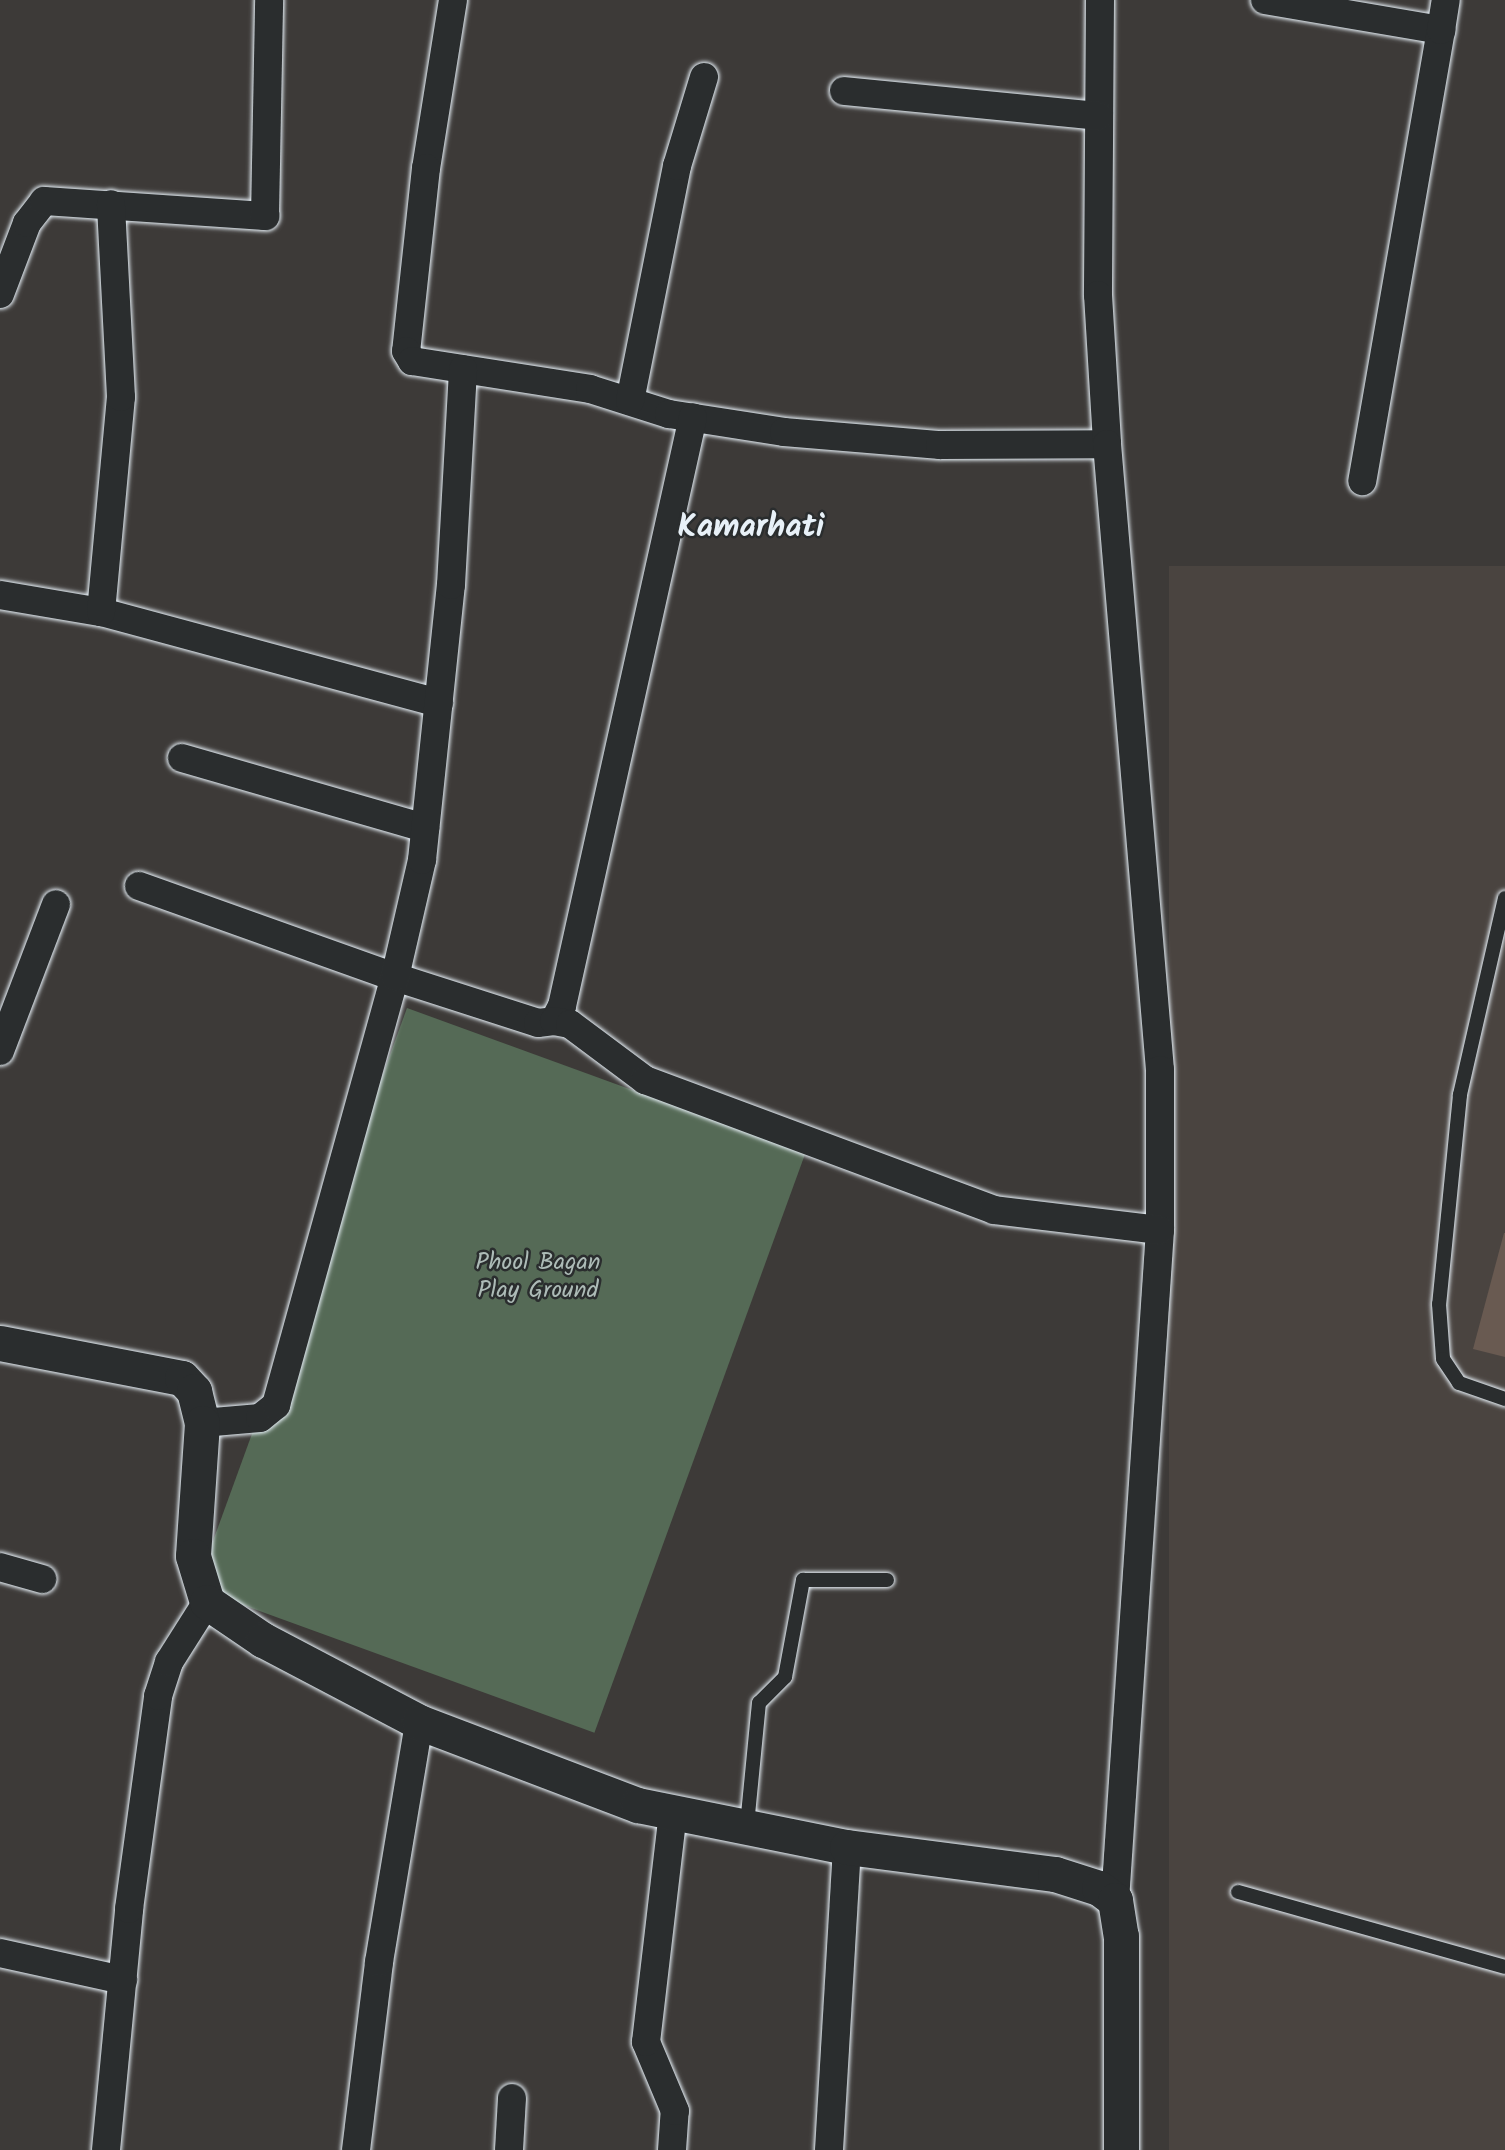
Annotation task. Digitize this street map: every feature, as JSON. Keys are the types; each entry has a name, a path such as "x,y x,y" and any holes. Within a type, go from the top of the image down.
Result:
{"street":[{"path":"0,294 35,208 44,201 111,204 258,218 268,212 269,0"},
{"path":"453,0 426,168 406,351 412,361 590,389 693,418 784,432 940,446 1107,444"},
{"path":"1100,0 1098,295 1107,444 1156,992 1160,1230 1115,1900 1121,1936 1121,2150"},
{"path":"1265,0 1441,30"},
{"path":"1362,481 1446,0"},
{"path":"630,401 677,166 704,77"},
{"path":"844,90 1099,116"},
{"path":"101,612 121,397 111,204"},
{"path":"202,1423 260,1418 276,1405 395,977 425,828 439,703 463,369"},
{"path":"554,1021 562,1006 693,418"},
{"path":"0,595 101,612 439,703"},
{"path":"182,758 425,828"},
{"path":"139,886 395,977 538,1023 554,1021 570,1024 645,1080 994,1210 1160,1230"},
{"path":"0,1051 56,904"},
{"path":"0,1343 182,1378 194,1391 202,1423 193,1545 207,1602 263,1640 418,1722 596,1793 673,1813 747,1825 847,1847 1078,1878 1115,1900"},
{"path":"0,1567 42,1579"},
{"path":"106,2150 123,1980 158,1696 169,1662 207,1602"},
{"path":"356,2150 379,1962 418,1722"},
{"path":"672,2150 675,2111 646,2042 673,1813"},
{"path":"829,2150 847,1847"},
{"path":"0,1953 123,1980"},
{"path":"509,2150 512,2098"}],"lane":[{"path":"1505,898 1460,1095 1439,1304 1443,1359 1459,1383 1505,1399"},
{"path":"747,1825 759,1703 787,1672 803,1580 887,1580"},
{"path":"1238,1892 1505,1967"}],"shaded area":[{"path":"1169,566 1505,566 1505,2150 1169,2150"}],"green space":[{"name":"Phool Bagan Play Ground","path":"407,1008 805,1153 594,1733 196,1588"}],"building":[{"path":"1505,1233 1505,1357 1473,1349"}],"district":[{"name":"Kamarhati","path":"751,528"}]}
